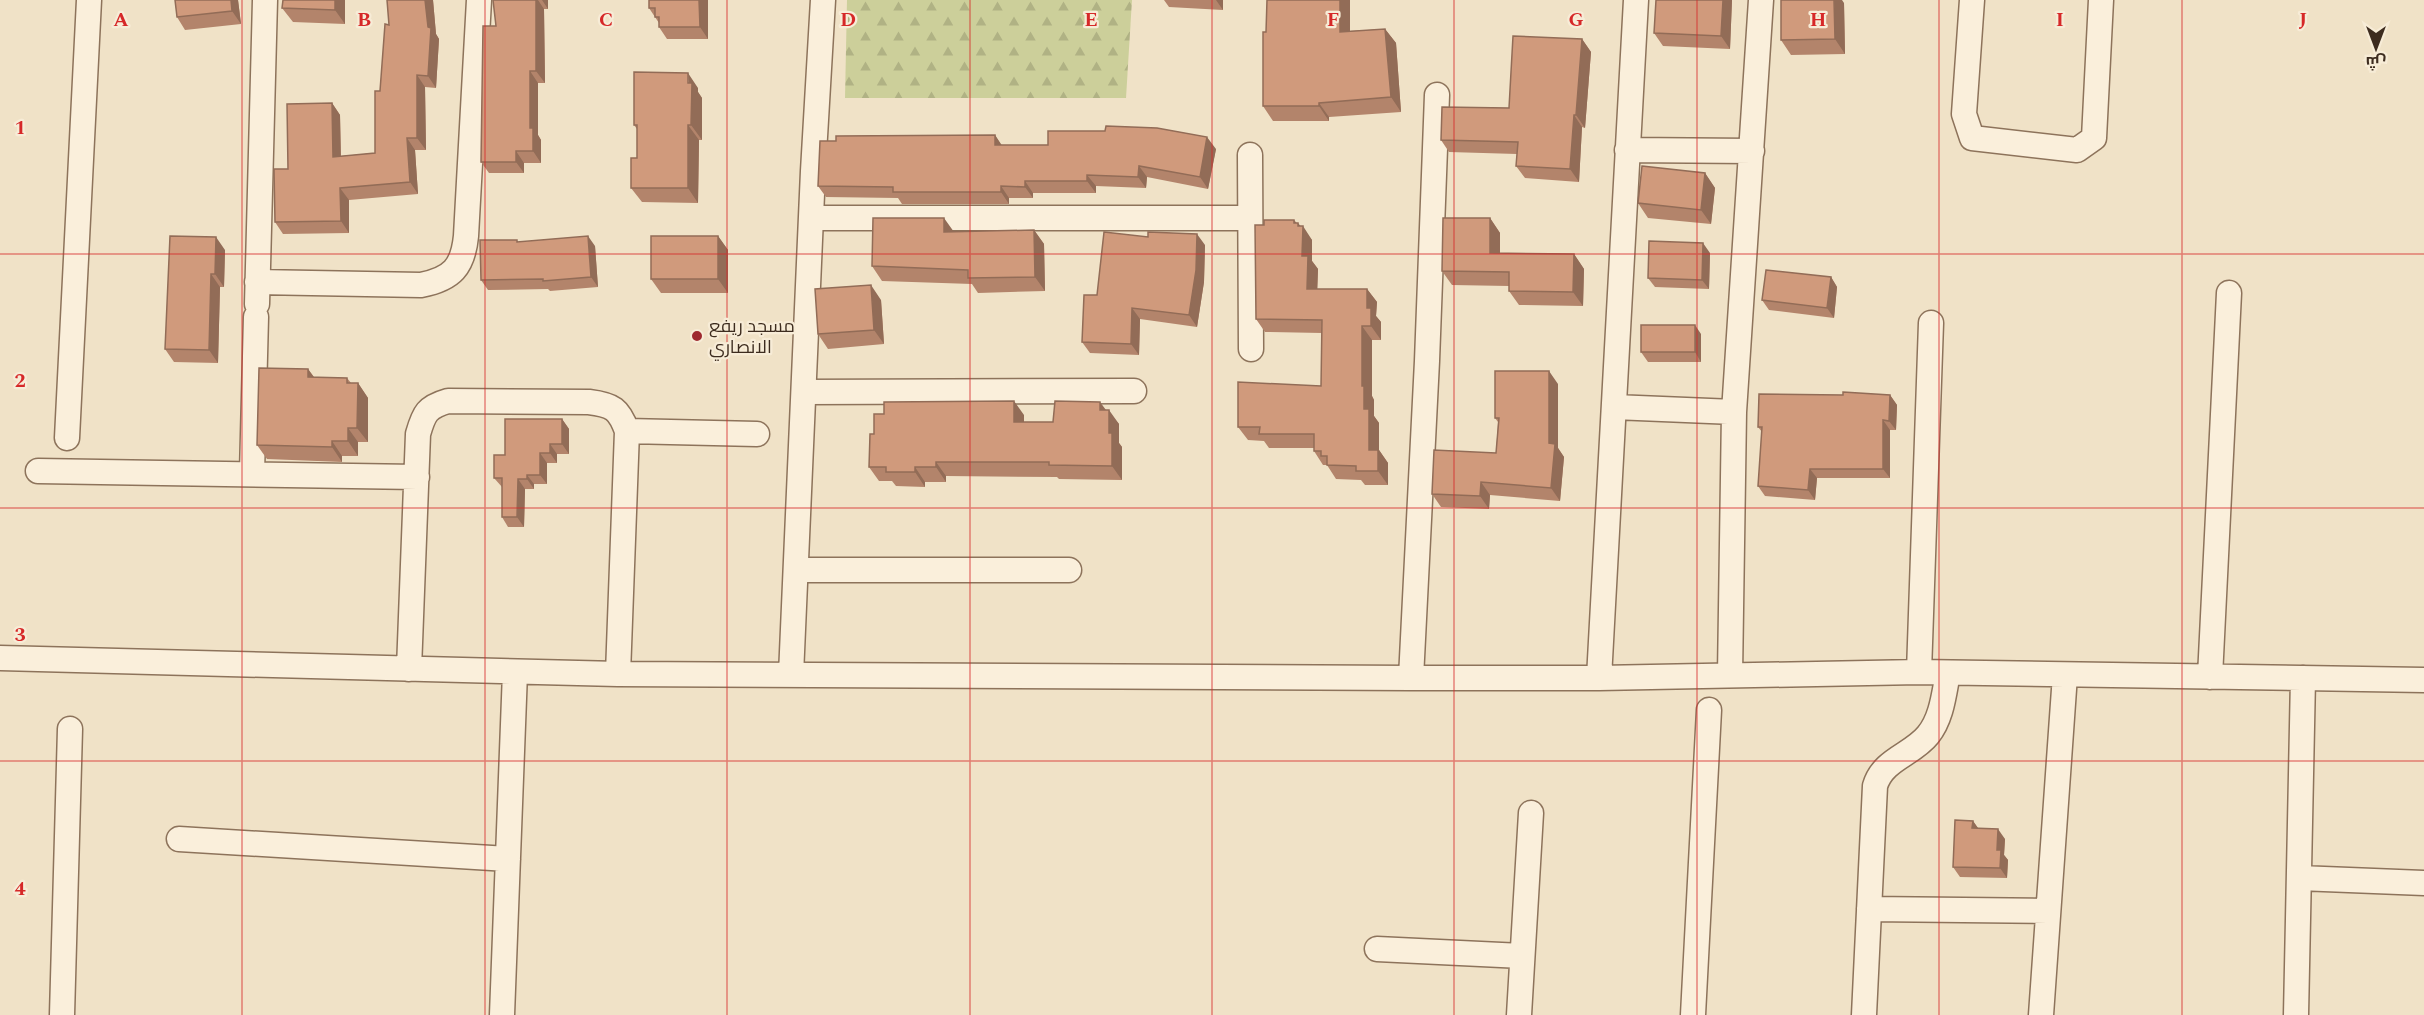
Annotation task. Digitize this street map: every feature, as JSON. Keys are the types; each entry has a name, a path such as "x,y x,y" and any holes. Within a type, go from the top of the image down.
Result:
{"street":[{"path":"67,438 89,0"},
{"path":"252,473 265,0"},
{"path":"256,301 421,285 439,281 455,270 464,254 466,236 479,0"},
{"path":"791,675 823,0"},
{"path":"1599,678 1636,0"},
{"path":"1730,675 1734,412 1761,0"},
{"path":"1972,0 1964,114 1972,138 2077,150 2094,138 2101,0"},
{"path":"1412,678 1437,95"},
{"path":"1627,150 1752,151"},
{"path":"1250,155 1251,349"},
{"path":"812,218 1250,218"},
{"path":"2210,677 2229,293"},
{"path":"1919,672 1931,323"},
{"path":"805,392 1134,392"},
{"path":"409,669 418,434 423,418 432,406 448,401 607,404 621,415 627,431 618,674"},
{"path":"1614,407 1734,412"},
{"path":"627,431 757,434"},
{"path":"38,471 417,477"},
{"path":"796,570 1069,570"},
{"path":"0,658 618,674 1599,678 1919,672 2424,680"},
{"path":"502,1015 515,672"},
{"path":"1864,1015 1875,786 1878,777 1890,764 1921,743 1933,729 1940,712 1948,673"},
{"path":"2041,1015 2065,675"},
{"path":"2296,1015 2303,678"},
{"path":"1693,1015 1709,710"},
{"path":"62,1015 70,729"},
{"path":"1519,1015 1532,813"},
{"path":"179,839 508,859"},
{"path":"2299,878 2424,883"},
{"path":"1869,909 2047,911"},
{"path":"1377,949 1522,956"}],"green space":[{"path":"847,0 1132,0 1126,98 845,98"}],"building":[{"path":"175,0 231,0 232,11 177,17"},
{"path":"283,0 335,0 335,10 282,8"},
{"path":"387,0 425,0 428,27 431,28 428,76 417,75 417,138 407,138 410,182 340,188 341,221 275,222 274,169 288,169 287,104 332,103 333,157 375,153 375,91 380,91 385,24 389,25"},
{"path":"493,0 536,0 536,71 530,71 530,128 533,128 533,151 516,151 516,162 481,162 483,26 496,26"},
{"path":"649,0 699,0 700,27 659,27 659,17 655,17 655,8 649,8"},
{"path":"1267,0 1340,0 1340,32 1385,29 1391,97 1319,103 1319,106 1263,106 1263,32 1266,32"},
{"path":"1656,0 1723,0 1721,36 1654,33"},
{"path":"1781,0 1834,0 1835,39 1781,40"},
{"path":"1513,36 1582,39 1570,169 1516,166 1518,142 1441,140 1442,107 1509,108"},
{"path":"634,72 688,73 688,83 692,83 691,125 688,125 688,188 631,188 631,158 637,158 637,125 634,125"},
{"path":"1106,126 1157,128 1207,137 1200,177 1139,166 1138,177 1087,175 1087,181 1025,181 1025,187 1001,186 1001,192 893,192 893,187 818,186 820,141 836,141 836,136 995,135 995,145 1048,145 1048,131 1105,131"},
{"path":"1642,166 1705,173 1701,210 1638,203"},
{"path":"873,218 944,218 944,232 1034,230 1035,277 968,278 968,270 872,266"},
{"path":"1443,218 1490,218 1490,253 1574,254 1573,292 1509,291 1509,272 1442,271"},
{"path":"1264,220 1294,220 1298,226 1303,226 1302,256 1308,256 1307,289 1367,289 1367,308 1371,308 1371,326 1362,326 1362,386 1364,386 1364,409 1369,409 1369,450 1378,450 1378,471 1356,471 1356,466 1327,465 1327,456 1321,456 1321,451 1314,451 1314,434 1259,434 1260,427 1238,427 1238,382 1321,386 1322,320 1256,319 1255,225 1264,225"},
{"path":"1104,232 1148,237 1148,232 1197,234 1196,270 1189,315 1132,308 1131,344 1082,342 1084,295 1097,295"},
{"path":"170,236 216,237 215,274 211,274 209,350 165,349"},
{"path":"588,236 591,277 543,281 543,279 481,280 480,240 517,240 517,242"},
{"path":"651,236 718,236 718,279 651,279"},
{"path":"1649,241 1703,243 1702,280 1648,278"},
{"path":"1766,270 1831,277 1827,308 1762,300"},
{"path":"871,285 874,330 818,334 815,289"},
{"path":"1641,325 1695,325 1695,352 1641,352"},
{"path":"259,368 308,369 308,377 347,378 347,383 358,383 357,428 348,428 348,441 332,441 332,447 257,445"},
{"path":"1495,371 1549,371 1549,443 1555,444 1551,488 1481,482 1480,496 1432,494 1434,450 1496,453 1499,418 1495,418"},
{"path":"1843,392 1890,395 1889,421 1883,420 1883,469 1810,469 1808,490 1758,486 1762,427 1758,427 1759,394 1843,395"},
{"path":"1014,401 1014,422 1053,422 1055,401 1100,402 1100,410 1109,410 1112,466 1049,465 1049,462 936,462 936,467 915,467 915,472 886,472 886,467 869,467 870,434 874,434 874,414 884,414 884,402"},
{"path":"505,419 562,419 562,444 550,444 550,453 540,453 540,475 527,475 527,479 518,479 517,517 502,517 502,478 494,478 494,455 505,455"},
{"path":"1955,820 1973,821 1972,828 1998,829 1997,850 2001,850 2000,868 1953,867"}],"place":[{"name":"مسجد ريفع الانصاري","path":"697,336"}]}
